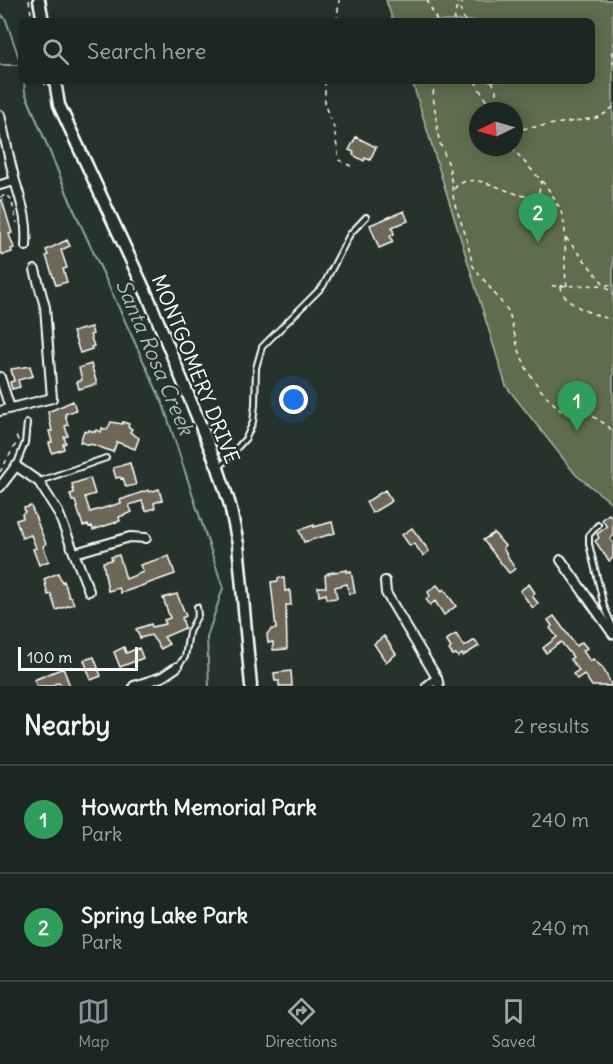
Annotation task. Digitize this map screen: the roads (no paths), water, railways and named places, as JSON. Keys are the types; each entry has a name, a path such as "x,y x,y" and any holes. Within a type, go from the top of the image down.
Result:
{"street":[{"path":"39,0 42,18"},
{"name":"MONTGOMERY DRIVE","path":"51,85 149,299 218,468 230,506 238,544 251,686"},
{"path":"0,115 24,209 27,229 26,246"},
{"path":"0,185 15,181"},
{"path":"0,411 52,398 45,307 35,270"},
{"path":"0,377 10,408"},
{"path":"0,487 16,466 39,482 58,512 89,591"},
{"path":"75,553 130,537 146,538"},
{"path":"561,560 613,634"},
{"path":"385,581 386,593 438,682 427,686"},
{"path":"134,686 162,676 177,667"}],"lane":[{"path":"218,468 246,438 253,422 256,368 262,347 322,286 350,234 366,217"},
{"path":"16,466 25,443 27,423"},
{"path":"39,482 106,458"},
{"path":"598,525 589,535 589,544 604,606 613,627"},
{"path":"177,667 186,657 189,632 198,615 197,607"}],"waterway":[{"name":"Santa Rosa Creek","path":"0,13 6,20 18,55"},
{"path":"0,65 18,65"},
{"name":"Santa Rosa Creek","path":"24,84 25,92 74,210 163,404 223,588 207,637 209,686"}],"place":[{"name":"Spring Lake Park","path":"538,243"},
{"name":"Howarth Memorial Park","path":"577,431"}]}
